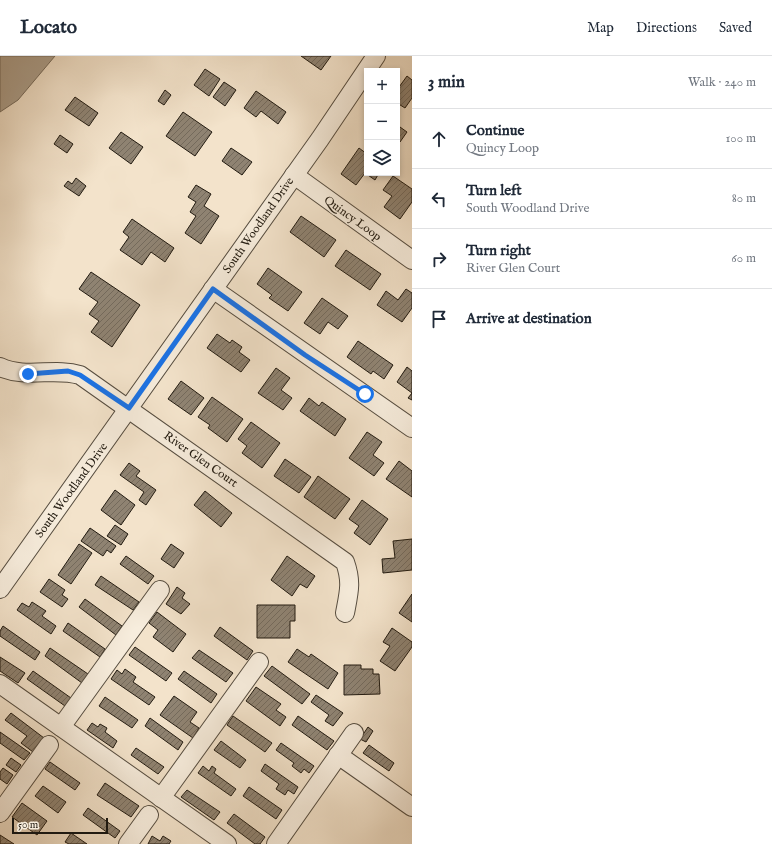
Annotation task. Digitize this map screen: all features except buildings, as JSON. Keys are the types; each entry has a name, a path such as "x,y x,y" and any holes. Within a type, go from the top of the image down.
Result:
{"street":[{"name":"South Woodland Drive","path":"0,589 294,176 376,56"},
{"name":"Quincy Loop","path":"294,176 412,260"},
{"path":"213,289 412,428"},
{"name":"River Glen Court","path":"0,367 7,370 28,374 68,371 80,375 129,408 345,562 350,577 350,588 345,612"},
{"path":"61,727 160,590"},
{"path":"161,798 259,662"},
{"path":"0,684 227,844"},
{"path":"276,844 354,733"},
{"path":"0,813 49,745"},
{"path":"338,755 412,807"},
{"path":"128,844 149,815"}],"shaded area":[{"path":"0,56 55,56 18,100 0,112"}],"route":[{"path":"28,374 68,371 80,375 129,408 213,289 305,355 365,394"}]}
